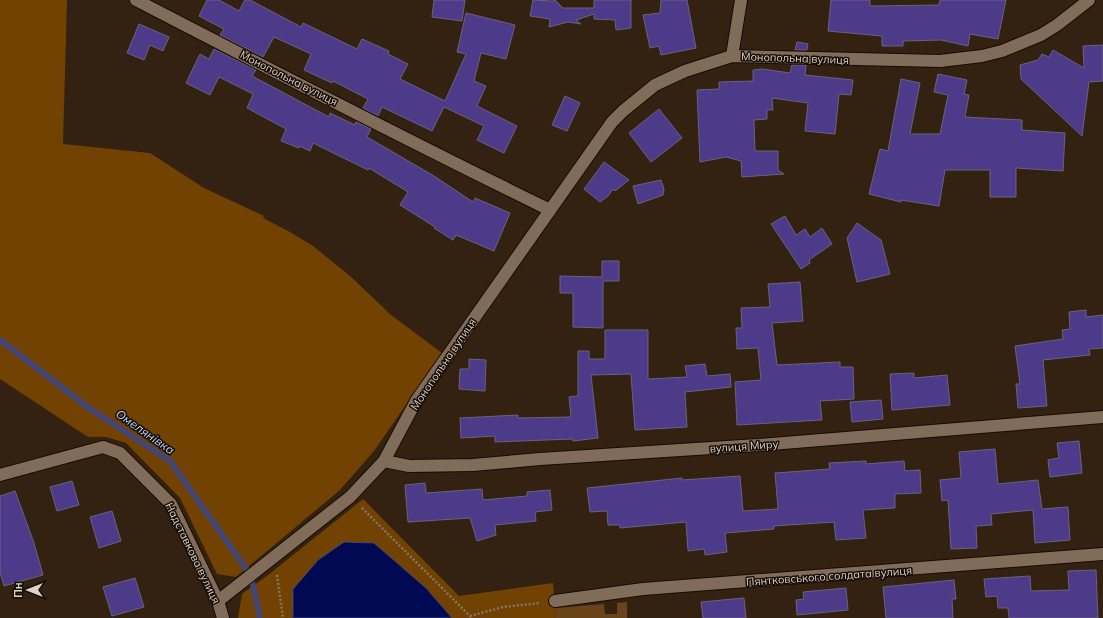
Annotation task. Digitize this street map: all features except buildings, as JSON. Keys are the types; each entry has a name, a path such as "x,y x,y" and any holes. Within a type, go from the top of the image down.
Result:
{"street":[{"name":"Монопольна вулиця","path":"136,0 411,142 550,210"},
{"path":"732,56 741,0"},
{"name":"Монопольна вулиця","path":"218,601 350,497 384,461 416,401 612,122 655,84 732,56 940,61 982,56 1002,51 1041,35 1057,25 1089,0"},
{"name":"вулиця Миру","path":"384,461 409,466 473,465 540,459 758,445 1103,417"},
{"name":"Надставкова вулиця","path":"0,475 103,447 120,453 171,504 218,601 223,618"},
{"name":"Пянтковського солдата вулиця","path":"555,601 643,590 1103,554"}],"path":[{"path":"350,497 471,617 503,607 555,601"},
{"path":"275,556 283,618"}],"shaded area":[{"path":"0,0 67,0 63,144 150,153 204,188 264,216 263,218 313,246 350,276 391,315 442,353 374,451 340,490 236,577 217,574 180,498 126,443 106,437 88,437 0,379"},
{"path":"363,499 459,596 553,583 556,618 452,618 426,588 292,615 293,618 238,618 242,594"},
{"path":"344,542 374,543 426,588 452,618 293,618 293,589 318,560"},
{"path":"627,602 627,618 556,618 555,608 604,604 605,614 617,614 617,603"}],"waterway":[{"name":"Омелянівка","path":"0,340 89,408 170,461 247,570 253,585 260,618"}]}
